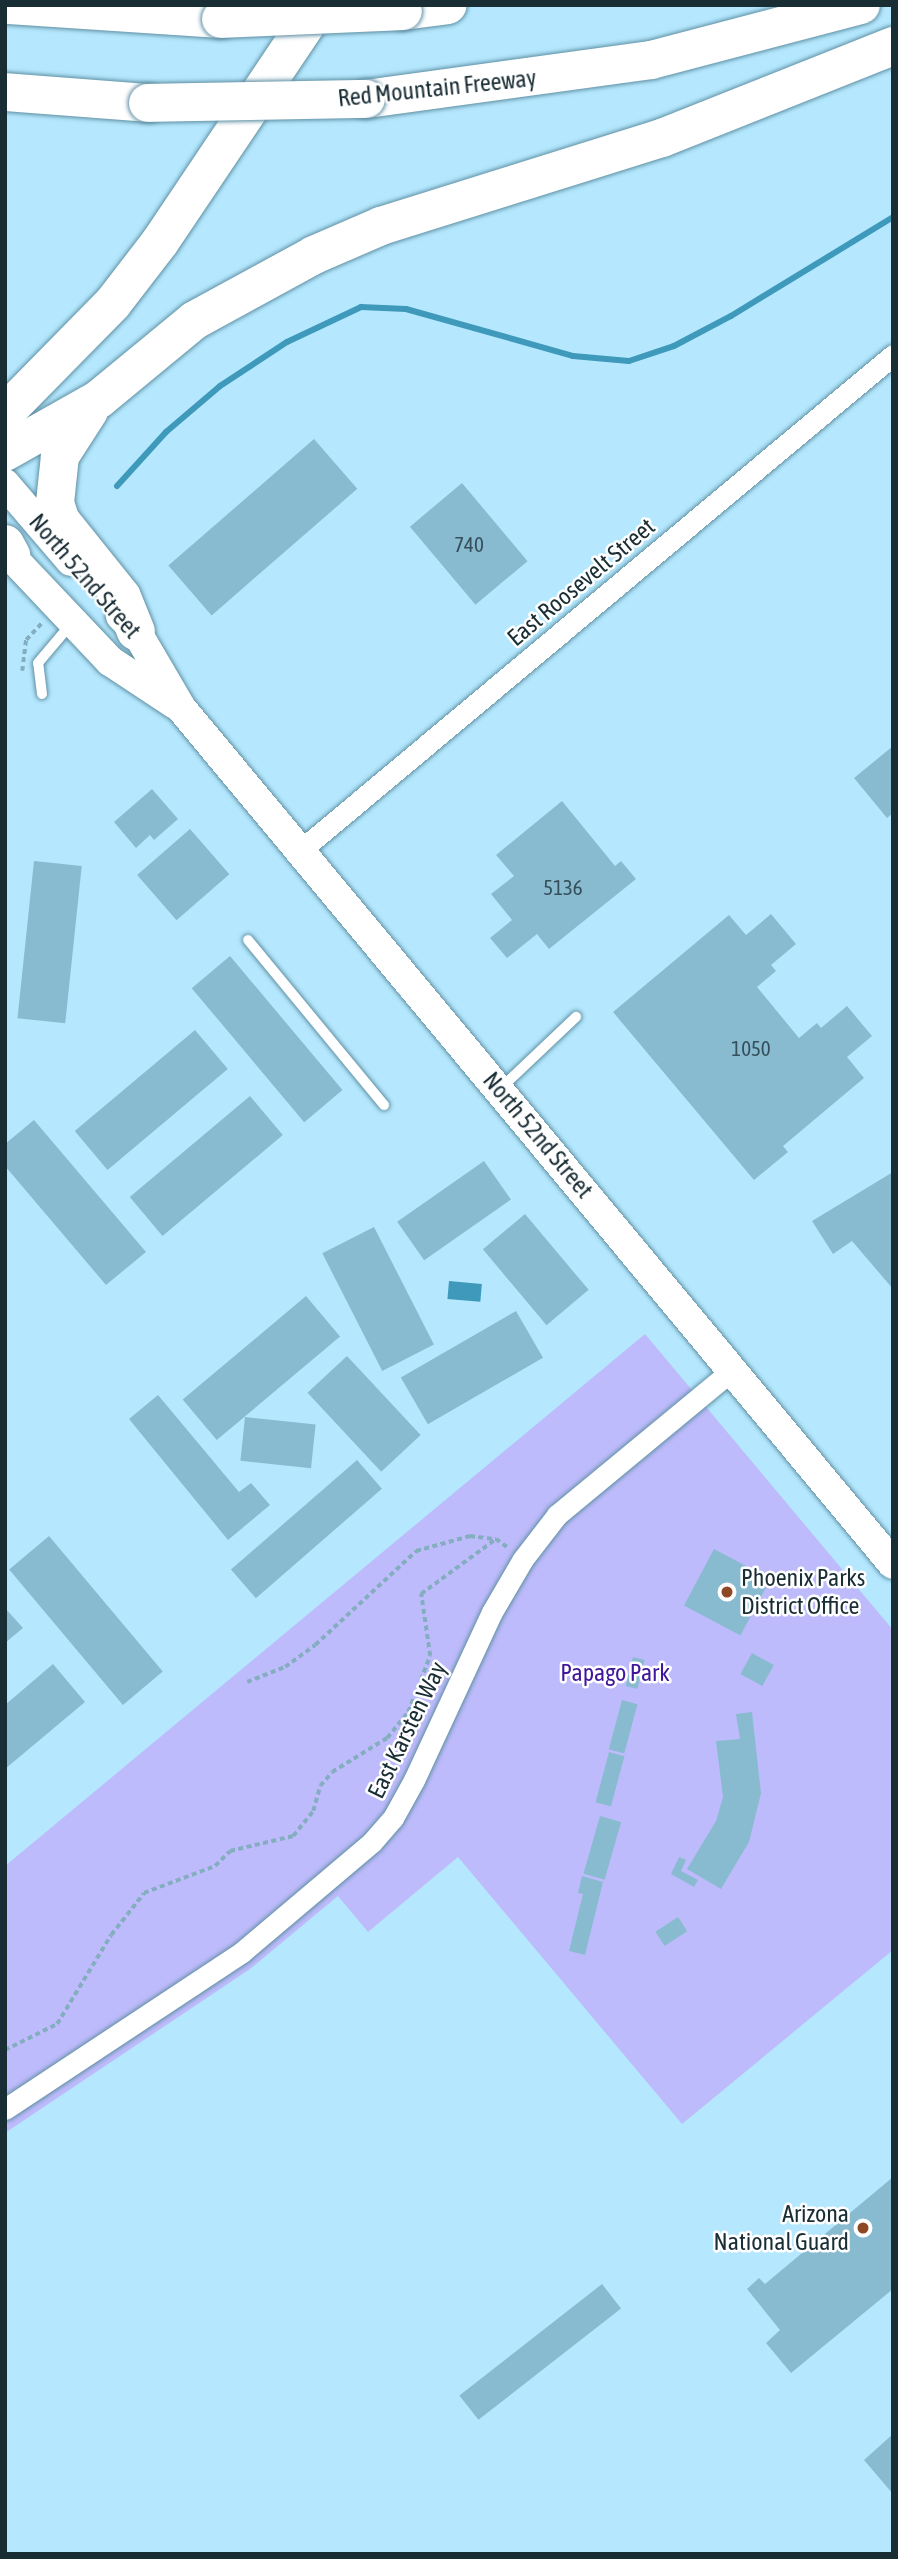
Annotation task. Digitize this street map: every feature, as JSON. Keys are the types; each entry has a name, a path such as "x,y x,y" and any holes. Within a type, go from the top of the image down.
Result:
{"highway":[{"path":"9,5 221,19 403,11 448,5"},
{"path":"5,413 113,303 160,242 318,5"},
{"name":"Red Mountain Freeway","path":"5,92 148,103 366,99 651,60 861,5"},
{"path":"5,452 99,399 195,320 326,250 381,226 662,138 893,46"},
{"path":"5,387 53,363"},
{"path":"99,399 60,456 55,503 61,521 122,597 136,631"}],"main road":[{"name":"North 52nd Street","path":"5,484 136,631 181,708 302,849 893,1564"},
{"name":"North 52nd Street","path":"7,550 61,619 110,661 181,708"}],"street":[{"name":"East Roosevelt Street","path":"302,849 893,355"},
{"name":"East Karsten Way","path":"5,2109 242,1952 372,1842 393,1818 414,1780 492,1612 523,1559 557,1515 731,1371"}],"lane":[{"path":"42,694 38,663 61,619"},
{"path":"248,940 384,1105"},
{"path":"500,1089 576,1017"}],"path":[{"path":"26,640 61,619"},
{"path":"247,1682 285,1667 315,1645 416,1552 470,1536 496,1539 523,1559"},
{"path":"5,2050 57,2024 111,1935 144,1893 215,1866 230,1852 293,1836 313,1811 320,1786 332,1772 387,1738 408,1712 430,1656 421,1594 496,1539"}],"green space":[{"name":"Papago Park","path":"645,1334 893,1630 893,1950 682,2124 458,1857 368,1932 338,1896 250,1969 5,2133 5,1866"}],"shaded area":[{"path":"449,1281 482,1284 480,1302 447,1299"}],"building":[{"path":"314,439 357,489 212,615 168,566"},
{"path":"462,483 528,561 475,605 410,527"},
{"path":"893,746 893,813 887,818 854,778"},
{"path":"152,789 178,819 154,840 150,835 136,848 114,822"},
{"path":"562,801 615,866 621,861 636,879 549,949 537,934 507,958 490,938 512,920 491,894 514,876 496,855"},
{"path":"190,829 229,874 177,920 137,875"},
{"path":"34,861 82,866 65,1023 17,1018"},
{"path":"771,914 796,944 771,965 776,971 757,987 799,1038 817,1023 821,1028 847,1006 872,1036 847,1057 864,1078 783,1146 788,1152 754,1180 613,1012 729,915 746,935"},
{"path":"230,956 342,1090 304,1122 192,988"},
{"path":"195,1030 228,1069 108,1170 75,1131"},
{"path":"250,1096 283,1135 163,1236 130,1197"},
{"path":"34,1120 146,1252 106,1285 5,1166 5,1144"},
{"path":"484,1161 511,1200 424,1260 397,1222"},
{"path":"893,1172 893,1289 852,1241 833,1254 812,1221"},
{"path":"525,1214 589,1290 547,1325 483,1249"},
{"path":"374,1227 434,1345 382,1371 322,1253"},
{"path":"306,1296 340,1337 217,1440 183,1399"},
{"path":"516,1311 543,1358 428,1424 401,1378"},
{"path":"347,1356 421,1435 381,1472 308,1393"},
{"path":"158,1395 239,1492 251,1483 270,1505 228,1540 129,1419"},
{"path":"245,1417 316,1424 311,1468 240,1461"},
{"path":"357,1460 382,1489 256,1598 231,1570"},
{"path":"49,1536 163,1672 123,1705 9,1569"},
{"name":"Phoenix Parks District Office","path":"714,1549 771,1579 740,1636 684,1606"},
{"path":"5,1608 23,1628 5,1643"},
{"path":"752,1653 774,1665 762,1686 740,1674"},
{"path":"633,1657 645,1660 637,1689 626,1686"},
{"path":"53,1664 85,1702 5,1769 5,1705"},
{"path":"622,1700 637,1704 624,1753 609,1749"},
{"path":"752,1712 761,1793 749,1842 721,1889 687,1869 716,1821 723,1797 716,1741 740,1739 736,1714"},
{"path":"609,1752 624,1756 611,1806 596,1802"},
{"path":"600,1816 621,1822 605,1880 583,1874"},
{"path":"679,1857 686,1860 681,1871 698,1880 694,1887 671,1874"},
{"path":"582,1876 603,1882 585,1955 569,1951 583,1894 578,1893"},
{"path":"678,1917 687,1931 665,1946 655,1932"},
{"name":"Arizona National Guard","path":"893,2177 893,2289 791,2373 766,2343 780,2330 747,2289 759,2278 765,2284"},
{"path":"602,2284 621,2308 478,2420 459,2395"},
{"path":"893,2434 893,2494 864,2460"}],"waterway":[{"path":"117,486 166,432 220,386 287,342 361,307 406,309 573,356 629,361 674,346 731,316 893,217"}],"place":[{"name":"Phoenix Parks District Office","path":"727,1592"},
{"name":"Arizona National Guard","path":"863,2228"}]}
